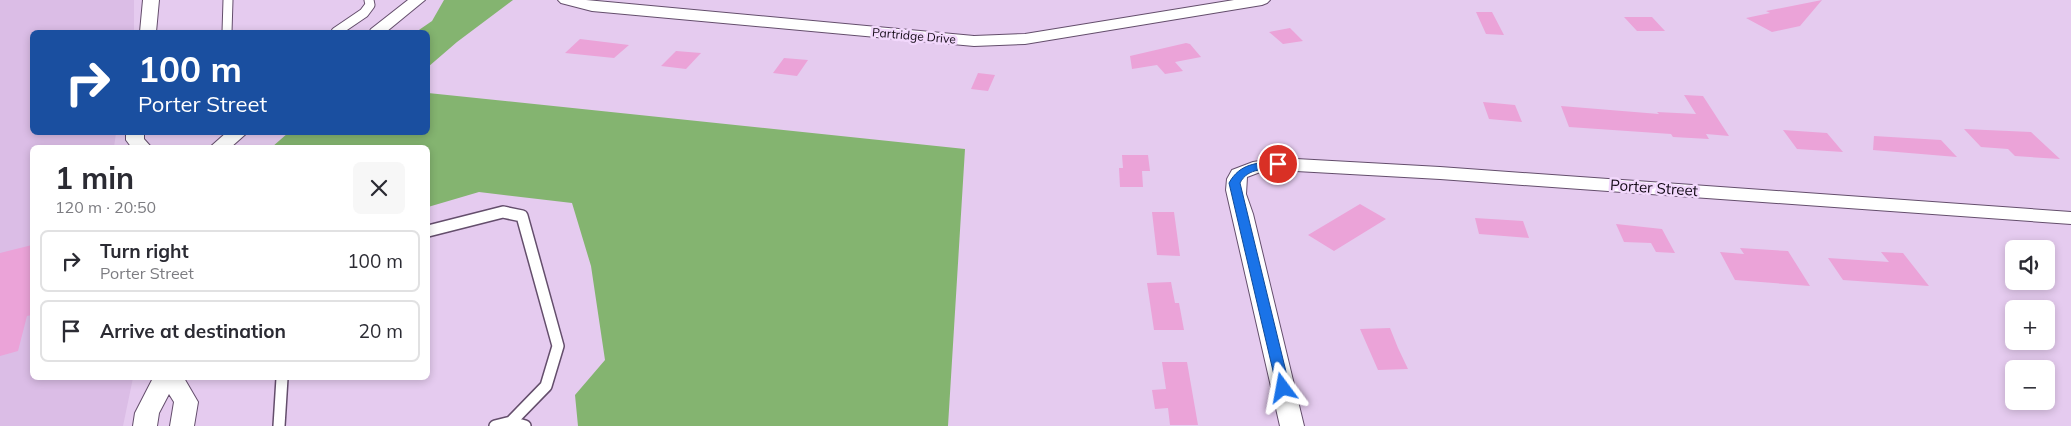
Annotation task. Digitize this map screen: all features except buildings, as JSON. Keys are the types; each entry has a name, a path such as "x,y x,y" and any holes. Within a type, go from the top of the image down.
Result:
{"street":[{"path":"148,30 151,0"},
{"path":"380,30 417,0"},
{"name":"Partridge Drive","path":"566,0 592,6 974,41 1025,39 1262,0"},
{"path":"675,13 687,0"},
{"path":"222,145 235,135"},
{"name":"Porter Street","path":"1292,426 1243,214 1236,192 1235,183 1239,174 1260,166 1297,165 1440,173 2071,218"},
{"path":"145,426 147,413 164,380"},
{"path":"173,380 186,402 182,426"}],"lane":[{"path":"227,30 228,0"},
{"path":"339,30 364,13 370,5 369,0"},
{"path":"430,230 503,212 522,216 558,346 546,386 511,422"},
{"path":"278,426 282,380"},
{"path":"495,426 511,422 525,426"}],"shaded area":[{"path":"0,0 134,0 134,30 30,30 30,135 116,135 114,145 30,145 30,380 133,380 123,426 0,426"}],"green space":[{"path":"444,0 513,0 457,42 430,65 430,30 419,30 432,21"},
{"path":"430,93 965,149 948,426 578,426 575,395 605,360 591,266 572,203 479,192 430,206 430,145 274,145 286,135 430,135"}],"route":[{"path":"1278,164 1260,166 1244,171 1239,174 1235,183 1283,388"}]}
